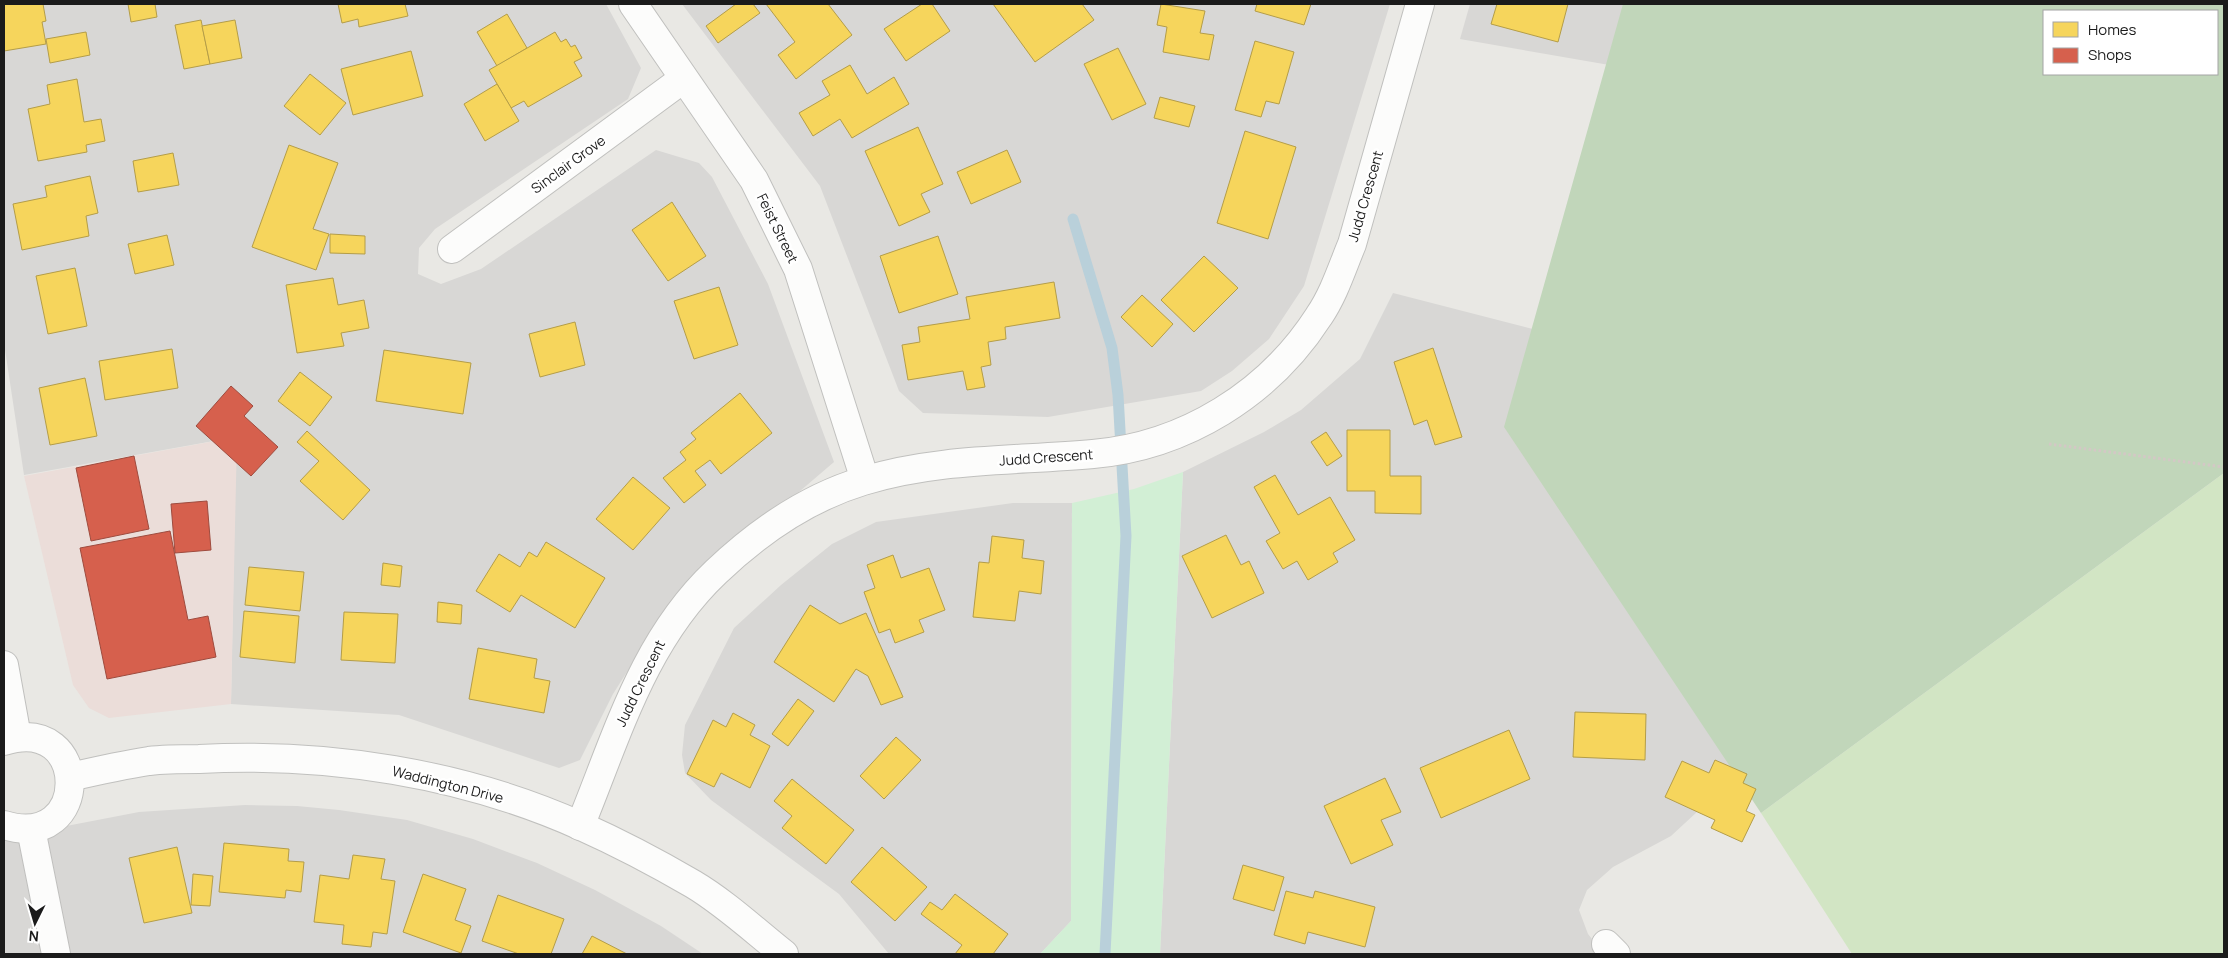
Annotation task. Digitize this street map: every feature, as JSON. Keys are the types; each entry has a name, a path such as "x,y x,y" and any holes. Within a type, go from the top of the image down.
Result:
{"street":[{"name":"Feist Street","path":"633,4 683,80 754,180 798,269 866,480"},
{"name":"Judd Crescent","path":"580,826 637,684 665,632 714,573 771,526 802,507 834,491 866,480 912,469 1103,453 1149,444 1196,426 1225,410 1276,370 1300,344 1321,314 1338,280 1352,244 1420,4"},
{"name":"Sinclair Grove","path":"452,249 683,80"},
{"path":"4,665 10,739 32,736 52,746 66,763 70,777 70,792 65,805 56,816 44,825 31,829 16,829 4,825"},
{"name":"Waddington Drive","path":"70,777 150,761 251,756 317,760 382,768 448,782 510,799 580,826 694,885 784,954"},
{"path":"31,829 56,954"}],"path":[{"path":"2049,444 2224,468"}],"shaded area":[{"path":"4,4 606,4 641,68 628,99 435,229 419,248 418,274 441,284 481,269 656,150 699,163 712,177 768,284 834,462 724,556 686,592 637,656 613,694 580,760 559,768 399,715 231,704 236,437 24,475 4,343"},
{"path":"682,4 1390,4 1304,286 1269,339 1232,371 1201,391 1048,417 923,413 899,391 820,186"},
{"path":"1470,4 1657,4 1644,71 1460,39"},
{"path":"1393,293 1548,333 1764,750 1671,836 1613,867 1587,890 1579,910 1588,934 1604,954 1160,954 1183,472 1264,432 1301,410 1360,359"},
{"path":"237,437 231,704 109,718 89,708 73,685 24,476"},
{"path":"1013,503 1072,503 1071,921 1040,954 889,954 839,894 711,800 685,773 682,755 685,725 734,628 781,585 832,544 876,522"},
{"path":"245,805 297,806 407,820 473,839 537,863 595,890 661,926 703,954 4,954 4,838 139,812"}],"green space":[{"path":"1623,4 2224,4 2224,473 1761,813 1504,427"},
{"path":"1183,472 1160,954 1040,954 1071,921 1072,503 1134,489"},
{"path":"2224,473 2224,954 1852,954 1761,813"}],"building: Homes":[{"path":"4,4 43,4 46,21 42,22 46,44 4,51"},
{"path":"128,4 155,4 157,17 131,22"},
{"path":"338,4 405,4 408,16 359,27 358,19 342,23"},
{"path":"736,4 753,4 760,13 718,43 706,26"},
{"path":"766,4 828,4 852,35 796,79 778,55 795,42"},
{"path":"922,4 932,4 950,31 906,61 884,29"},
{"path":"993,4 1082,4 1094,20 1035,62"},
{"path":"1161,4 1205,11 1200,33 1214,35 1209,60 1163,52 1167,27 1157,25"},
{"path":"1257,4 1311,4 1304,25 1255,11"},
{"path":"1497,4 1568,4 1558,42 1491,24"},
{"path":"507,14 527,48 497,66 477,32"},
{"path":"201,20 210,64 184,69 175,25"},
{"path":"235,20 242,58 210,64 202,26"},
{"path":"86,32 90,55 50,63 46,39"},
{"path":"555,32 561,42 566,39 571,47 575,45 582,58 574,62 582,76 528,107 524,101 511,108 489,70"},
{"path":"1255,41 1294,52 1279,104 1266,101 1261,117 1235,110"},
{"path":"1118,48 1146,104 1112,120 1084,64"},
{"path":"411,51 423,96 353,115 341,69"},
{"path":"850,65 867,94 894,77 909,104 852,138 840,119 813,136 799,113 830,95 822,81"},
{"path":"310,74 346,103 320,135 284,106"},
{"path":"77,79 84,122 101,119 105,141 86,145 87,152 38,161 28,109 50,104 47,85"},
{"path":"497,84 519,121 485,141 464,104"},
{"path":"1160,97 1195,106 1189,127 1154,118"},
{"path":"918,127 943,184 921,194 930,212 899,226 865,151"},
{"path":"1245,131 1296,147 1268,239 1217,223"},
{"path":"289,145 338,163 313,229 329,234 316,270 252,247"},
{"path":"1007,150 1021,182 971,204 957,172"},
{"path":"173,153 179,185 138,192 133,161"},
{"path":"90,176 98,213 86,216 89,236 22,250 13,204 47,197 45,186"},
{"path":"672,202 706,256 668,281 632,230"},
{"path":"330,234 365,236 365,254 330,253"},
{"path":"167,235 174,265 135,274 128,244"},
{"path":"938,236 958,294 899,313 880,256"},
{"path":"1204,256 1238,288 1194,332 1161,300"},
{"path":"75,268 87,326 48,334 36,276"},
{"path":"333,278 338,305 364,300 369,328 341,333 344,346 297,353 286,285"},
{"path":"1054,282 1060,318 1005,327 1006,339 988,342 991,365 981,367 985,387 967,390 963,371 908,380 902,345 920,342 918,327 970,319 966,297"},
{"path":"719,287 738,345 694,359 674,301"},
{"path":"1142,295 1173,324 1152,347 1121,317"},
{"path":"575,322 585,365 540,377 529,334"},
{"path":"1433,348 1462,437 1435,445 1427,420 1414,425 1394,362"},
{"path":"172,349 178,388 105,400 99,361"},
{"path":"384,350 471,363 463,414 376,401"},
{"path":"300,372 332,397 310,426 278,401"},
{"path":"85,378 97,436 50,445 39,388"},
{"path":"740,393 772,433 721,474 710,460 695,471 706,485 684,503 663,478 686,460 680,452 696,439 691,433"},
{"path":"1347,430 1390,430 1390,476 1421,476 1421,514 1375,513 1375,491 1347,491"},
{"path":"307,431 370,490 343,520 300,481 319,461 297,442"},
{"path":"1326,432 1342,456 1327,466 1311,442"},
{"path":"1275,475 1298,515 1330,497 1355,540 1333,553 1338,562 1308,580 1297,561 1283,569 1266,541 1280,533 1254,487"},
{"path":"633,477 670,508 633,550 596,519"},
{"path":"1226,535 1241,565 1249,561 1264,593 1212,618 1182,556"},
{"path":"992,536 1024,540 1022,558 1044,561 1041,594 1019,591 1015,621 973,617 979,562 989,563"},
{"path":"546,542 605,578 575,628 521,595 510,612 476,591 499,554 520,567 529,552 537,557"},
{"path":"893,555 901,578 929,568 945,610 919,620 924,632 895,643 890,629 879,633 864,592 875,588 867,565"},
{"path":"383,563 402,566 400,587 381,585"},
{"path":"249,567 304,572 300,611 245,605"},
{"path":"438,602 462,605 461,624 437,622"},
{"path":"810,605 840,624 866,613 903,697 881,705 868,676 856,669 834,702 774,662"},
{"path":"244,611 299,616 295,663 240,657"},
{"path":"344,612 398,614 395,663 341,660"},
{"path":"478,648 537,659 534,678 550,681 544,713 469,699"},
{"path":"798,699 814,711 788,746 772,734"},
{"path":"1575,712 1646,714 1645,760 1573,757"},
{"path":"733,713 755,725 750,735 770,746 750,788 721,773 714,787 687,774 713,720 726,727"},
{"path":"1509,730 1530,779 1441,818 1420,768"},
{"path":"896,737 921,760 884,799 860,776"},
{"path":"1715,760 1747,774 1743,783 1756,789 1746,811 1755,815 1742,842 1711,828 1715,820 1665,797 1682,761 1709,773"},
{"path":"1385,778 1401,812 1381,820 1393,845 1351,864 1324,806"},
{"path":"792,779 854,830 826,864 782,828 792,816 774,801"},
{"path":"224,843 289,849 288,861 304,862 301,892 286,890 285,898 219,892"},
{"path":"177,847 192,913 144,923 129,858"},
{"path":"882,847 927,887 895,921 851,882"},
{"path":"353,855 385,859 381,879 395,881 387,934 373,932 371,947 342,944 344,925 314,922 320,875 349,879"},
{"path":"1243,865 1284,877 1274,911 1233,899"},
{"path":"193,874 213,876 210,906 191,905"},
{"path":"423,874 466,889 455,920 471,926 461,953 403,932"},
{"path":"1286,891 1313,898 1315,891 1375,907 1365,947 1308,932 1305,944 1274,935"},
{"path":"955,894 1008,934 993,954 955,954 962,945 921,914 930,902 942,910"},
{"path":"498,895 564,919 551,954 519,954 482,941"},
{"path":"592,936 627,954 582,954"}],"building: Shops":[{"path":"231,386 253,406 244,416 278,447 251,476 196,426"},
{"path":"134,456 149,529 91,541 76,468"},
{"path":"207,501 211,550 175,553 171,504"},
{"path":"170,531 188,620 208,616 216,657 107,679 80,548"}],"waterway":[{"path":"1073,219 1112,348 1118,395 1126,536 1105,954"}]}
